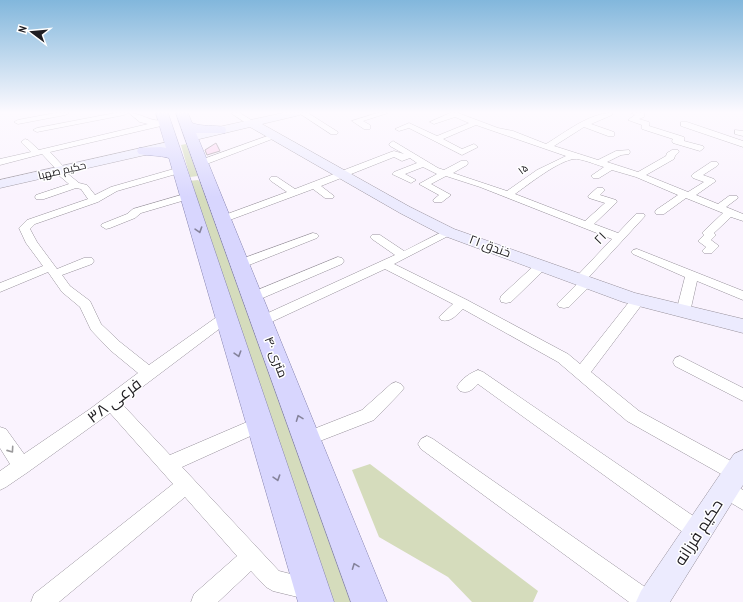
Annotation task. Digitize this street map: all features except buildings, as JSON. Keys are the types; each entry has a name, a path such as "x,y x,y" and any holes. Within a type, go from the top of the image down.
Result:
{"main road":[{"path":"143,149 158,141"},
{"path":"164,141 181,146"},
{"path":"143,149 161,151 202,141"},
{"path":"181,146 226,317 316,598"},
{"name":"۴۰ متری","path":"181,146 223,219 369,602"}],"street":[{"path":"0,159 78,143 181,146 228,141"},
{"name":"۲۱ خندق","path":"285,141 405,210 448,232 638,300 743,326"},
{"path":"440,141 462,152 474,147"},
{"path":"534,141 639,175 743,218"},
{"path":"547,146 555,141"},
{"path":"676,141 700,148"},
{"path":"25,142 40,152 76,185 84,187 94,200"},
{"path":"393,144 411,154 424,164 443,173 463,178 620,238"},
{"path":"149,373 115,346 96,327 85,304 66,289 32,243 24,228 31,222 94,200 181,146"},
{"path":"106,226 131,216 136,211 181,146"},
{"name":"حکیم صهبا","path":"0,184 143,149"},
{"path":"600,162 619,153 626,152"},
{"path":"639,175 671,157 670,155 675,152"},
{"path":"223,219 343,175 394,154 402,158 411,154"},
{"name":"۱۵","path":"508,195 543,169 576,155"},
{"path":"438,200 446,195 424,184 464,163"},
{"path":"411,180 397,174 424,164"},
{"path":"660,212 711,181 696,176 714,164"},
{"path":"596,176 612,166"},
{"name":"حکیم صهبا","path":"0,181 59,169"},
{"path":"274,179 294,193"},
{"path":"40,197 76,185"},
{"path":"314,186 329,196"},
{"path":"586,225 612,202 593,196 600,190"},
{"path":"718,208 733,198"},
{"path":"708,251 713,246 704,241 710,235 708,232 730,212"},
{"name":"۲۱","path":"564,304 640,216"},
{"path":"262,321 403,256 448,232"},
{"path":"240,264 313,236"},
{"path":"376,237 403,256"},
{"path":"637,252 743,296"},
{"path":"0,288 88,261"},
{"path":"253,297 338,261"},
{"path":"384,264 462,303 563,358 633,416 737,481"},
{"path":"506,299 542,265"},
{"path":"683,312 692,275"},
{"path":"582,373 638,300"},
{"path":"446,317 462,303"},
{"name":"فرعی ۳۸","path":"0,481 111,402 226,317"},
{"path":"680,362 743,395"},
{"path":"465,387 478,376 698,531"},
{"path":"307,438 368,415 396,388"},
{"path":"111,402 272,580 316,598"},
{"path":"168,465 260,424"},
{"path":"0,434 22,466"},
{"path":"427,444 647,602"},
{"name":"حکیم فرزانه","path":"652,602 698,531 737,481"},
{"path":"42,602 186,485"},
{"path":"202,602 251,557"}],"green space":[{"path":"186,144 198,176 190,177 181,145"},
{"path":"198,180 304,470 356,602 334,602 331,599 189,181"},
{"path":"370,464 538,591 533,602 472,602 448,577 379,537 352,470"}]}
